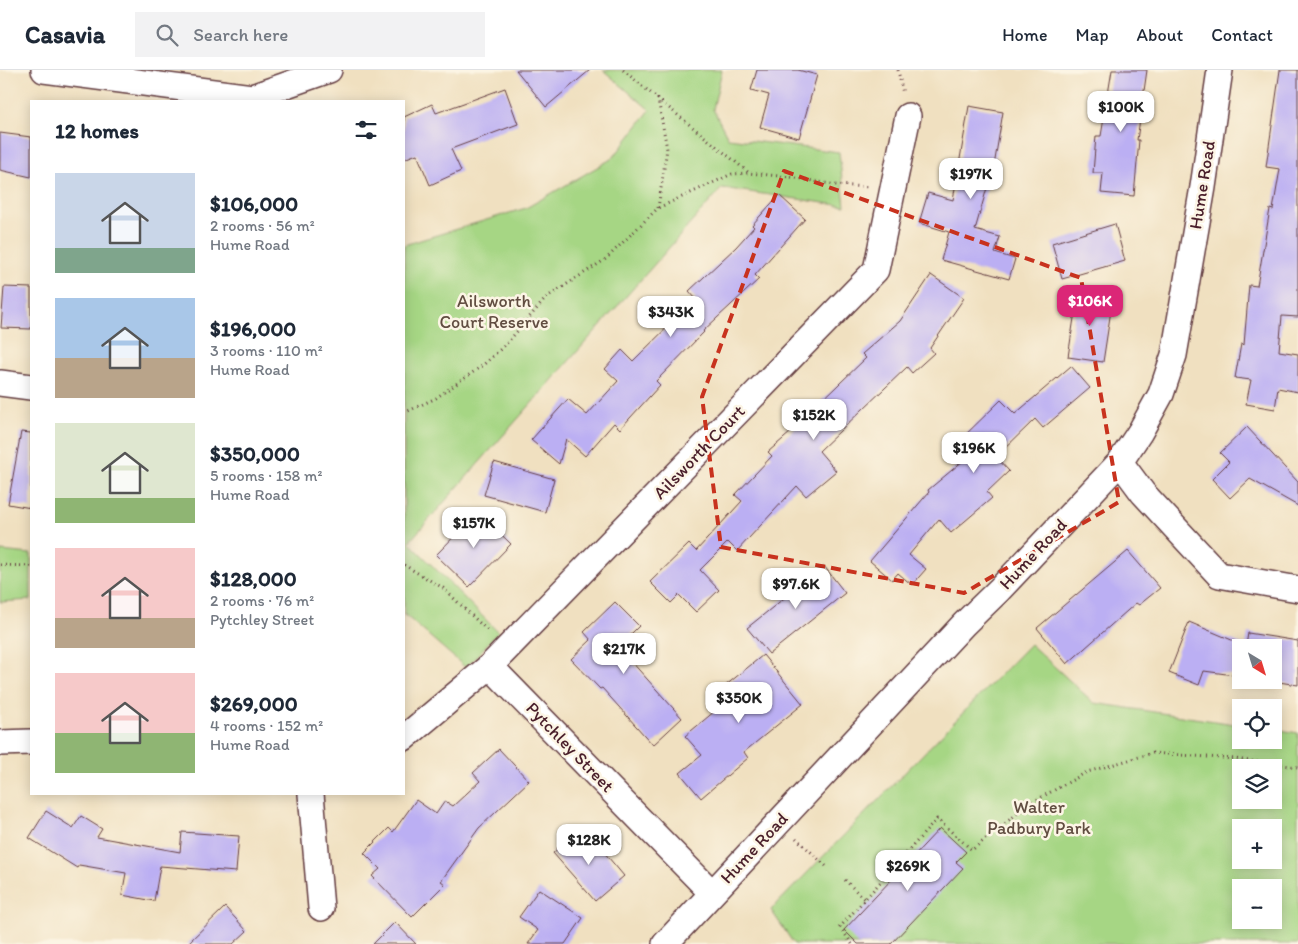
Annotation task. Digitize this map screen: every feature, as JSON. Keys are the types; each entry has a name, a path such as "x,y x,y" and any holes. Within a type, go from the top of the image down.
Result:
{"street":[{"path":"44,70 252,97 329,70"},
{"name":"Hume Road","path":"665,944 964,624 999,590 1120,462 1140,432 1161,394 1174,355 1220,70"},
{"name":"Ailsworth Court","path":"405,737 490,666 876,270 908,116"},
{"path":"0,383 30,387"},
{"path":"1120,462 1143,493 1219,575 1298,589"},
{"name":"Pytchley Street","path":"490,666 712,893"},
{"path":"0,743 30,742"},
{"path":"311,795 321,908"}],"path":[{"path":"623,70 748,173"},
{"path":"658,99 667,149 658,208"},
{"path":"405,413 436,398 482,366 506,344 547,297 606,258 658,208 732,174 748,173 790,177 836,185 893,188"},
{"path":"0,565 30,566"},
{"path":"405,566 443,588 508,648"},
{"path":"852,944 840,927 937,819 972,850 1029,804 1087,772 1153,753 1235,759 1298,767"},
{"path":"794,836 827,867"},
{"path":"845,880 865,900"}],"highlighted area":[{"path":"784,171 1081,278 1119,502 964,593 721,547 702,397"}],"green space":[{"name":"Ailsworth Court Reserve","path":"603,70 722,70 713,109 728,138 839,152 845,206 722,188 409,542 498,632 466,668 405,615 405,245 526,208 613,158 650,110"},
{"path":"0,551 30,554 30,600 0,602"},
{"name":"Walter Padbury Park","path":"1030,644 1094,703 1232,724 1232,749 1282,749 1282,730 1298,733 1298,944 794,944 771,910"}],"building":[{"path":"516,70 590,70 546,107"},
{"path":"757,70 798,70 817,75 799,138 760,127 769,95 751,90"},
{"path":"1112,70 1147,70 1137,140 1139,140 1134,196 1101,193 1103,173 1093,173 1096,136 1101,136"},
{"path":"1280,70 1298,70 1298,317 1282,316 1279,351 1298,354 1298,392 1278,388 1275,409 1246,404 1251,380 1235,378 1241,344 1244,345 1249,285 1257,286 1270,209 1273,210 1280,169 1266,167"},
{"path":"505,88 518,124 451,149 461,171 430,185 417,154 405,159 405,117 432,104 436,113"},
{"path":"969,106 1003,112 992,178 990,177 975,230 1000,237 995,253 1015,259 1009,279 941,260 949,232 919,223 928,193 953,200"},
{"path":"0,133 30,137 30,177 0,170"},
{"path":"779,195 805,219 755,275 759,279 703,331 656,381 660,385 620,429 614,423 585,456 566,439 559,464 531,440 568,399 587,415 618,381 605,369 622,350 633,361 696,299 689,291 736,247 754,227 752,225"},
{"path":"1115,224 1125,261 1062,279 1052,243"},
{"path":"931,275 964,298 930,348 934,353 912,373 907,367 819,451 836,471 806,496 797,486 737,551 728,542 700,570 719,590 696,612 679,595 671,603 650,582 689,544 696,551 742,501 735,495 772,456 768,452 814,412 812,410 866,358 862,354 900,321"},
{"path":"4,287 30,288 30,329 1,328"},
{"path":"1078,292 1113,297 1103,362 1068,357"},
{"path":"1071,366 1090,388 1043,428 1035,419 996,457 1009,471 987,492 992,498 951,533 939,519 909,555 926,569 912,585 898,573 892,580 870,561 929,492 928,490 970,455 957,443 1001,400 1015,414"},
{"path":"1247,427 1298,482 1298,506 1250,479 1230,498 1212,479 1229,462 1220,453"},
{"path":"21,432 30,433 30,508 8,504"},
{"path":"494,462 554,479 545,512 484,495"},
{"path":"478,512 511,544 469,587 436,555"},
{"path":"1128,551 1160,588 1139,605 1136,603 1067,664 1037,628"},
{"path":"824,566 845,593 769,654 747,628"},
{"path":"615,602 639,626 620,645 633,657 630,660 682,718 653,745 602,688 600,689 571,659 591,640 584,632"},
{"path":"1189,622 1232,640 1232,675 1204,671 1199,685 1169,673"},
{"path":"1248,633 1298,641 1298,685 1282,682 1282,639 1247,639"},
{"path":"763,655 803,704 744,752 748,758 701,798 680,773 702,755 685,736 733,696 725,686"},
{"path":"499,749 529,781 479,828 441,881 445,884 412,917 372,876 380,869 364,853 389,828 393,832 416,800 436,814 445,801 453,806 480,781 473,773"},
{"path":"46,811 73,828 81,816 102,829 97,837 180,852 182,832 239,836 236,872 160,866 154,901 122,895 126,873 79,865 77,868 29,838"},
{"path":"940,828 966,852 956,862 963,868 891,944 858,944 844,930"},
{"path":"576,833 592,851 598,845 624,876 595,901 553,853"},
{"path":"539,889 583,918 565,944 528,944 538,930 519,917"},
{"path":"225,907 247,931 233,944 187,944"},
{"path":"395,922 416,944 373,944"}]}
